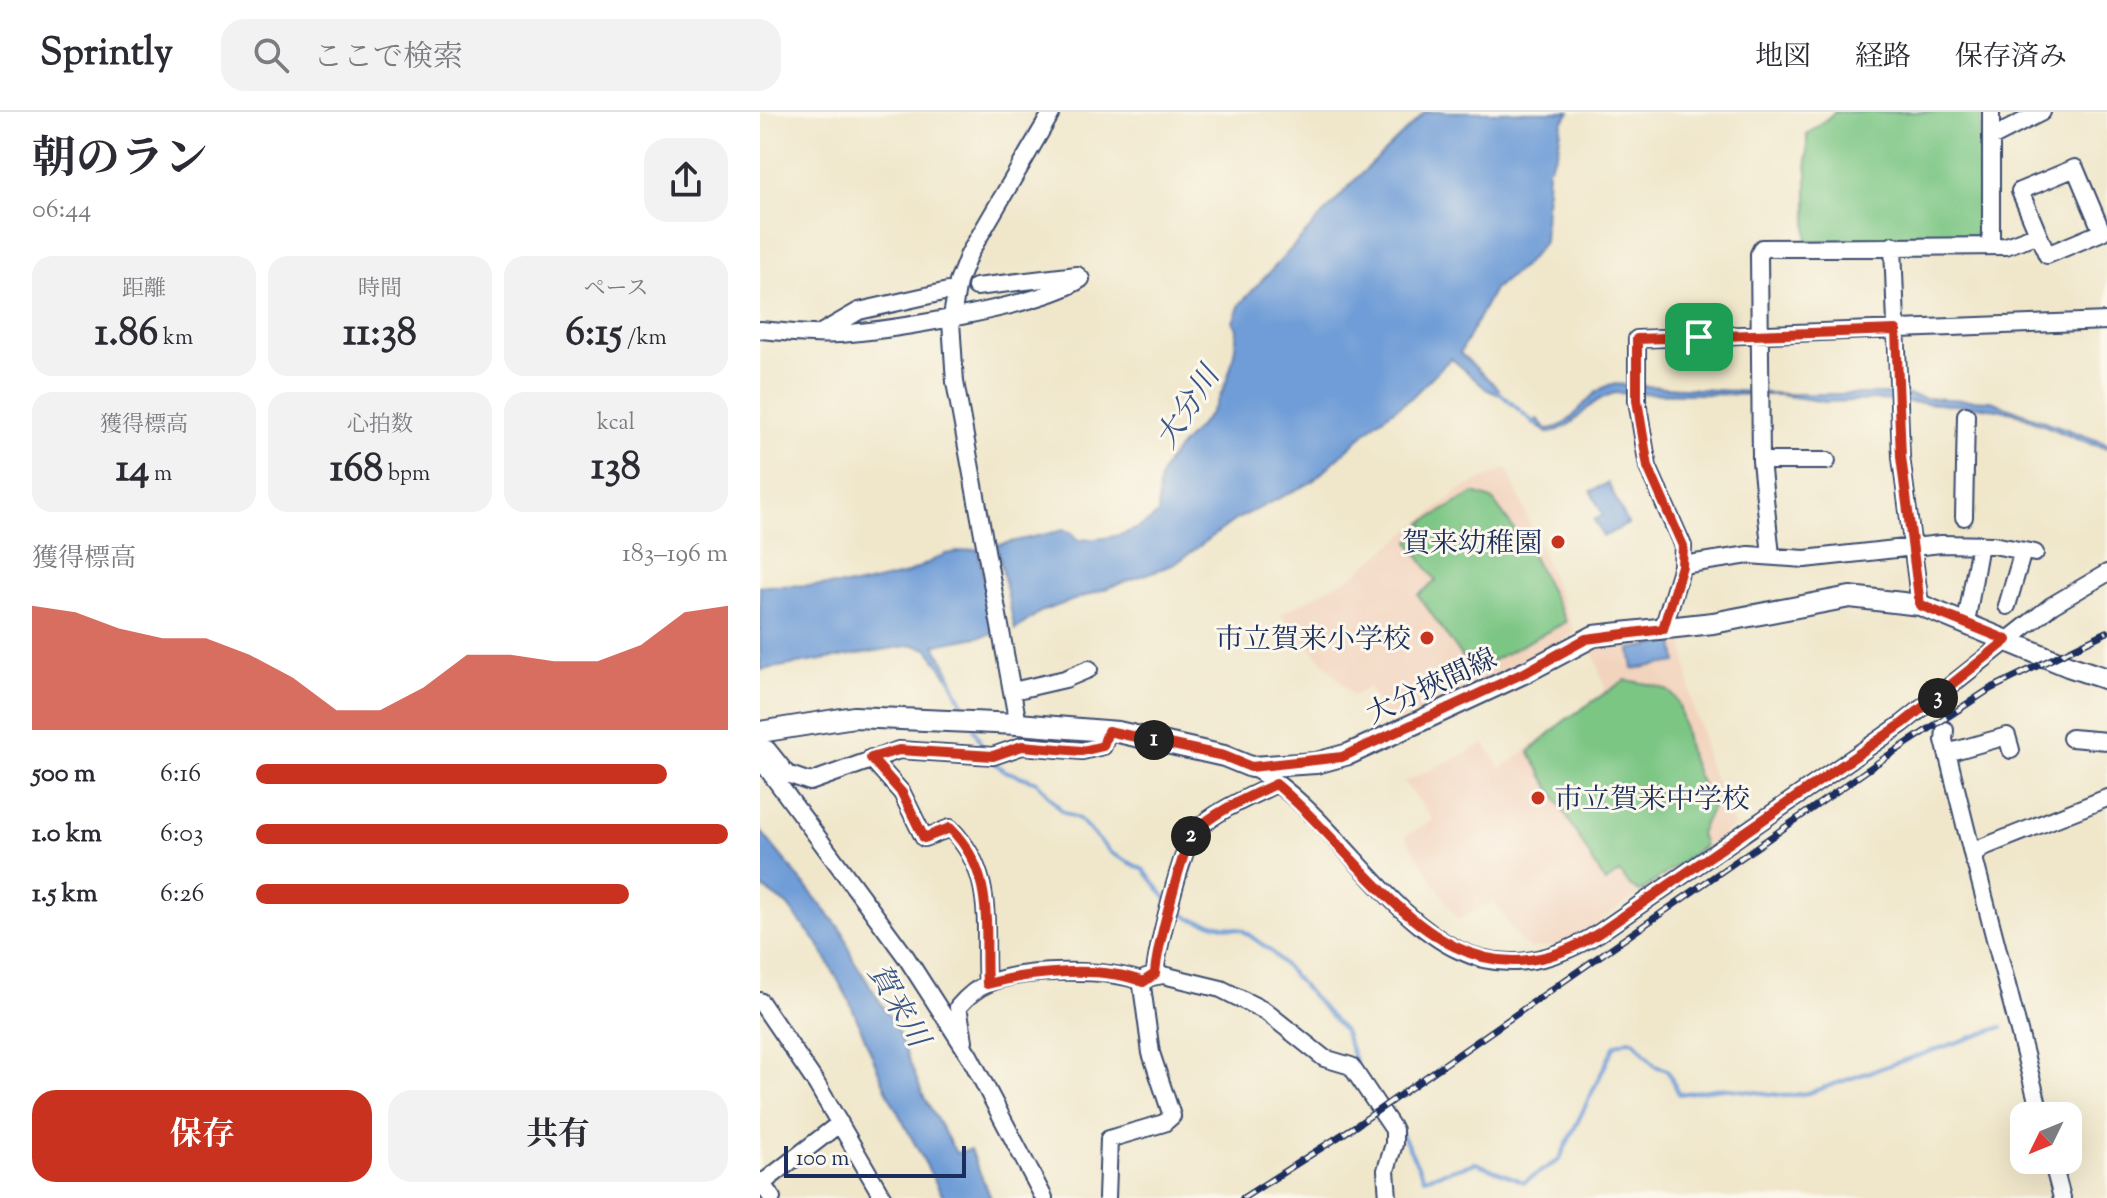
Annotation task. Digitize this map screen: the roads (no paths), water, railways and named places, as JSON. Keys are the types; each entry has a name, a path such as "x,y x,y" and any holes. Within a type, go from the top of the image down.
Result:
{"main road":[{"name":"大分挾間線","path":"760,732 854,717 1018,724 1108,731 1224,756 1251,767 1342,757 1528,671 1586,639 1713,623 1842,597 1920,605 2107,679"}],"street":[{"path":"1018,724 955,382 951,319 969,254 1052,112"},
{"path":"1991,112 1991,246"},
{"path":"1991,138 2042,112"},
{"path":"2075,168 2102,232 2047,255 2038,234 2020,191 2075,168"},
{"path":"1771,555 1761,461 1759,254 1762,248 1991,246 2019,244 2038,234"},
{"path":"1893,245 1901,457 1920,605"},
{"path":"760,330 819,334 951,319 1046,294 1081,279 1077,275 1063,274 976,287"},
{"path":"819,334 859,311 948,291"},
{"path":"1663,629 1682,565 1681,535 1648,467 1637,400 1637,339 2107,321"},
{"path":"1964,517 1966,415"},
{"path":"1761,461 1827,461"},
{"path":"1682,565 1771,555 1805,559 1912,546 1980,544 2029,552 2007,606"},
{"path":"1966,623 1980,544"},
{"path":"1251,767 1276,784 1427,933 1456,949 1485,957 1512,960 1545,957 1574,947 1599,933 1902,724 2051,606 2107,573"},
{"path":"1012,688 1065,679 1089,669"},
{"path":"1945,730 1947,753 1974,863 2037,1102"},
{"path":"760,749 767,749 794,779 806,782 819,781 871,758 899,750 993,756 1022,746 1088,751 1103,746 1108,731"},
{"path":"1947,753 2007,736 2011,750"},
{"path":"2071,738 2107,741"},
{"path":"871,758 902,793 924,838 950,828 969,857 987,906 987,984"},
{"path":"760,759 885,925 969,1055 1044,1198"},
{"path":"1107,1198 1109,1139 1164,1123 1172,1116 1151,1053 1149,978 1167,907 1192,835 1219,813 1276,784"},
{"path":"1974,863 1975,854 1981,848 2107,798"},
{"path":"969,1055 958,1007 987,984 1045,973 1100,974 1205,983 1259,1007 1324,1058 1351,1066 1394,1130 1394,1144 1386,1170 1388,1198"},
{"path":"760,1001 840,1123 883,1198"},
{"path":"772,1198 761,1183 840,1123"},
{"path":"2056,1174 2062,1198"}],"water":[{"path":"1425,112 1570,112 1562,122 1558,150 1548,169 1544,242 1525,265 1494,289 1460,353 1499,389 1497,394 1487,390 1451,358 1411,398 1378,421 1312,482 1235,520 1175,564 1040,612 1015,630 997,545 1064,530 1071,532 1077,540 1110,537 1140,527 1158,514 1159,483 1166,465 1211,412 1228,378 1237,329 1233,322 1240,304 1355,180"},
{"path":"1612,384 1785,394 1905,394 1924,398 1991,401 2107,444 2107,448 2086,443 2013,412 1983,407 1877,400 1826,402 1780,395 1615,393 1595,402 1559,430 1548,433 1533,424 1537,419 1547,429 1557,427 1573,416 1593,395"},
{"path":"1608,483 1628,524 1603,537 1594,520 1603,515 1591,491"},
{"path":"978,549 994,634 935,645 951,674 947,676 928,649 913,645 760,670 760,586 860,585 906,574 945,554"},
{"path":"1674,642 1677,662 1633,669 1630,649"},
{"path":"760,830 843,932 853,959 896,1027 923,1095 956,1153 970,1150 991,1198 944,1198 889,1096 849,1000 818,944 787,905 760,886"}],"waterway":[{"path":"1019,151 1043,112"},
{"path":"1496,390 1538,426"},
{"path":"949,675 967,714"},
{"path":"974,729 984,750"},
{"path":"992,761 1005,771 1037,782 1062,811 1079,819 1111,853 1144,870 1166,898"},
{"path":"1174,908 1191,919 1242,930 1270,950 1344,1031 1356,1063"},
{"path":"1400,1130 1424,1178 1476,1163 1524,1182 1559,1160 1615,1045 1629,1040 1635,1042 1655,1066 1667,1070 1679,1094 1722,1088 1787,1096 1808,1093 2002,1027"}],"railway":[{"path":"1243,1198 1357,1125 1886,757 1990,689 2107,632"}],"place":[{"name":"賀来幼稚園","path":"1558,542"},
{"name":"市立賀来小学校","path":"1427,638"},
{"name":"市立賀来中学校","path":"1538,798"}],"water label":[{"name":"大分川","path":"1187,407"},
{"name":"賀来川","path":"899,1005"}]}
